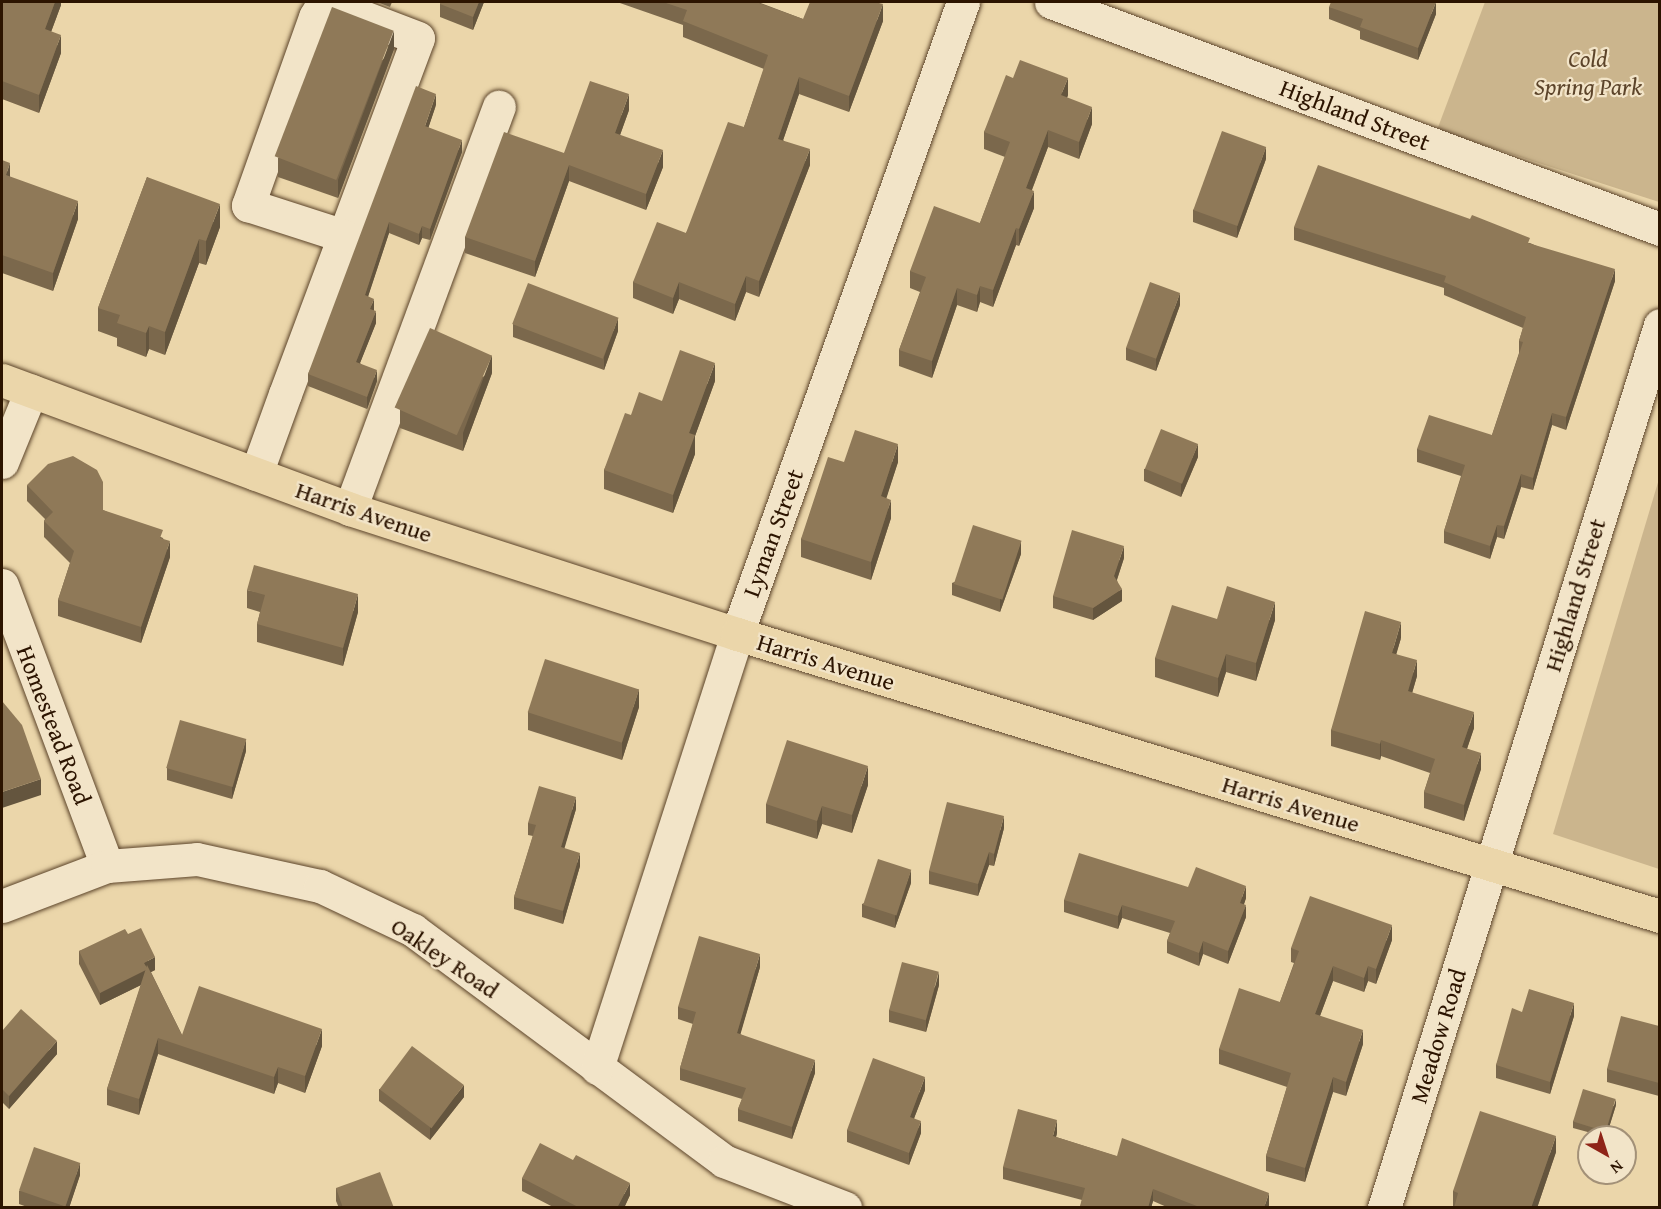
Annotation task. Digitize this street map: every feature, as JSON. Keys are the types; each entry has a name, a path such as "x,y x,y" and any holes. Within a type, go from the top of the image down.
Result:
{"main road":[{"name":"Harris Avenue","path":"16,386 350,508 737,634 1659,916"}],"street":[{"path":"256,474 345,236 418,38 324,2 315,17 248,205 345,236"},
{"name":"Lyman Street","path":"597,1068 737,634 963,2"},
{"name":"Highland Street","path":"1051,2 1659,229"},
{"path":"350,508 499,107"},
{"name":"Highland Street","path":"1491,864 1659,325"},
{"path":"2,462 16,386"},
{"name":"Homestead Road","path":"2,585 107,866"},
{"name":"Oakley Road","path":"2,906 107,866 197,859 320,886 413,930 724,1161 845,1208"},
{"name":"Meadow Road","path":"1384,1208 1491,864"}],"green space":[{"name":"Cold Spring Park","path":"1485,2 1659,2 1659,202 1437,130"},
{"path":"1659,479 1660,869 1553,834"}],"building":[{"path":"2,2 55,2 45,29 61,35 39,95 2,81"},
{"path":"441,2 479,2 473,17 440,4"},
{"path":"663,2 756,2 803,19 810,2 883,4 849,96 799,77 778,139 810,149 759,281 746,276 735,304 679,282 673,298 633,282 657,222 686,233 728,122 744,127 768,55 683,21 687,10"},
{"path":"1331,2 1436,2 1418,48 1360,27 1363,19 1329,7"},
{"path":"332,7 394,31 336,180 275,156"},
{"path":"1020,60 1068,78 1061,95 1092,107 1079,142 1048,130 1026,188 1034,191 1019,229 1016,228 993,290 980,286 977,295 957,288 932,361 899,350 926,277 910,271 934,206 980,223 1010,142 984,132 1006,75 1013,78"},
{"path":"590,81 629,94 615,133 663,150 646,194 569,165 535,261 465,237 504,132 564,153"},
{"path":"416,86 436,94 425,126 462,140 430,229 422,226 419,234 389,222 365,295 374,299 370,309 376,311 356,362 377,370 367,397 308,374"},
{"path":"1222,131 1266,147 1237,226 1193,210"},
{"path":"2,160 10,163 6,175 78,201 53,273 2,255"},
{"path":"1318,165 1470,219 1472,215 1530,238 1528,243 1615,269 1566,417 1552,413 1533,478 1521,474 1504,526 1497,525 1490,546 1444,531 1465,465 1417,449 1429,415 1492,435 1523,342 1519,341 1526,317 1444,282 1446,276 1294,227"},
{"path":"147,177 220,204 206,241 199,239 165,332 149,326 146,333 117,323 120,315 98,308"},
{"path":"1150,282 1180,293 1156,359 1126,348"},
{"path":"528,283 619,318 603,359 512,324"},
{"path":"430,328 492,356 457,435 395,407"},
{"path":"680,350 715,363 689,433 695,435 673,495 604,470 625,413 631,415 639,392 662,401"},
{"path":"1161,429 1198,444 1182,484 1145,469"},
{"path":"855,430 898,444 881,496 891,500 871,562 801,539 828,457 844,462"},
{"path":"73,456 97,470 103,482 103,510 163,530 160,538 170,541 141,627 58,600 74,551 44,521 53,512 27,485 48,464"},
{"path":"973,525 1022,541 1002,600 954,584"},
{"path":"1072,530 1124,546 1114,576 1122,589 1093,608 1053,596"},
{"path":"254,565 358,594 343,648 257,624 265,595 247,590"},
{"path":"1227,586 1275,602 1256,663 1226,654 1218,678 1155,658 1172,605 1217,619"},
{"path":"1365,611 1401,622 1392,653 1417,660 1408,691 1474,712 1462,747 1481,753 1464,805 1424,792 1435,759 1381,740 1380,744 1331,730"},
{"path":"545,659 639,690 622,743 528,712"},
{"path":"2,701 22,725 41,779 2,792"},
{"path":"180,720 246,739 233,787 166,768"},
{"path":"787,740 868,766 852,815 822,806 817,821 766,804"},
{"path":"539,786 576,797 561,847 580,853 563,911 514,897 536,825 528,823"},
{"path":"947,802 1004,816 994,854 989,852 978,884 929,871"},
{"path":"1079,853 1188,887 1196,867 1246,886 1240,903 1246,905 1228,951 1203,941 1199,953 1167,941 1175,921 1122,905 1118,916 1064,900"},
{"path":"878,859 911,870 896,915 863,905"},
{"path":"1310,896 1392,925 1376,969 1368,966 1364,978 1333,966 1315,1014 1363,1030 1346,1082 1333,1077 1305,1168 1266,1156 1291,1073 1219,1049 1239,988 1280,1002 1299,951 1291,948"},
{"path":"141,928 155,957 144,963 146,970 100,993 79,951 125,929 128,934"},
{"path":"699,936 760,954 737,1033 815,1060 792,1127 738,1109 746,1088 680,1068 696,1012 678,1007"},
{"path":"902,962 939,972 926,1020 889,1010"},
{"path":"147,965 182,1035 199,986 322,1029 305,1076 278,1067 274,1077 158,1038 139,1099 107,1089"},
{"path":"1529,989 1574,1003 1550,1082 1496,1065 1512,1008 1522,1012"},
{"path":"21,1009 57,1041 9,1096 2,1089 2,1031"},
{"path":"1621,1016 1659,1026 1659,1083 1607,1069"},
{"path":"412,1046 464,1085 431,1128 380,1089"},
{"path":"873,1058 925,1077 910,1117 921,1121 909,1153 847,1130"},
{"path":"1583,1089 1616,1099 1608,1125 1584,1125 1573,1122"},
{"path":"1018,1109 1057,1120 1053,1136 1117,1156 1122,1138 1269,1193 1264,1208 1202,1208 1153,1189 1148,1208 1084,1208 1080,1206 1085,1188 1003,1167"},
{"path":"1480,1111 1556,1136 1531,1208 1454,1208 1458,1193 1453,1191"},
{"path":"540,1143 573,1160 576,1155 630,1183 617,1208 580,1208 522,1178"},
{"path":"34,1147 80,1163 65,1206 19,1190"},
{"path":"380,1172 394,1208 343,1208 336,1188"}]}
